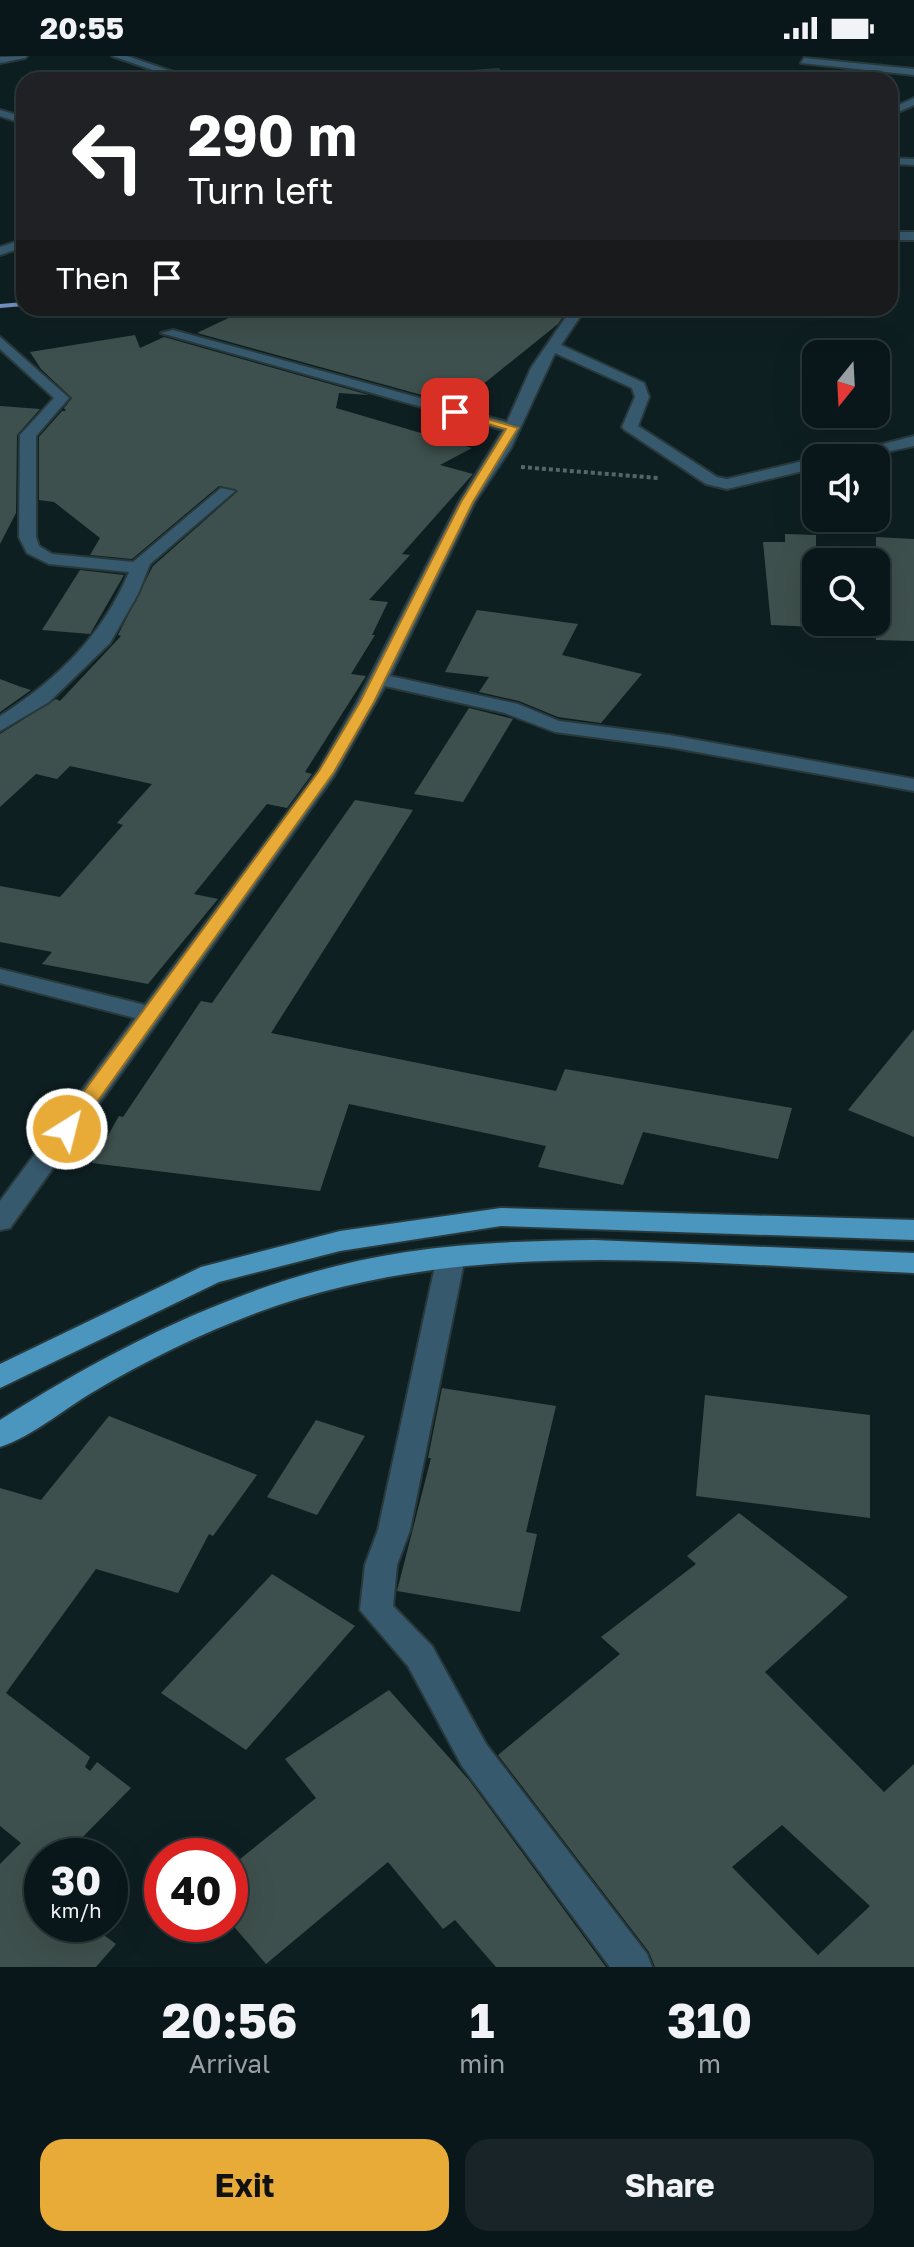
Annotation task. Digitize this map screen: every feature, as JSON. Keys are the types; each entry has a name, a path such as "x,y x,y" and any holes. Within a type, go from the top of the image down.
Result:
{"main road":[{"path":"0,1377 211,1274 340,1241 501,1217 914,1230"},
{"path":"0,1435 125,1357 230,1312 327,1281 404,1263 531,1250 914,1263"}],"street":[{"path":"0,60 22,56"},
{"path":"117,56 169,72"},
{"path":"131,59 156,56"},
{"path":"804,61 914,72"},
{"path":"0,1221 327,772 379,679 467,502 512,428 538,368 574,316"},
{"path":"168,333 512,428"},
{"path":"0,341 62,398 28,435 32,459 28,542 36,554 49,559 140,568"},
{"path":"553,347 639,386 642,397 630,427 706,479 727,484 802,466"},
{"path":"890,446 914,441"},
{"path":"0,725 42,698 103,639 140,568 154,551 227,491"},
{"path":"379,679 511,708 555,726 669,741 914,785"},
{"path":"0,976 150,1014"},
{"path":"451,1257 394,1530 381,1565 376,1610 420,1656 474,1755 633,1967"}],"path":[{"path":"492,465 663,479"}],"building":[{"path":"233,316 563,316 558,324 461,402 440,400 197,333"},
{"path":"135,335 140,348 164,337 369,395 339,393 336,408 472,448 440,465 473,474 402,554 410,555 369,600 388,602 372,635 375,635 351,674 366,676 305,772 312,774 287,808 267,804 194,894 218,899 148,984 42,964 52,952 0,942 0,886 60,897 123,825 117,823 152,784 70,766 57,779 36,774 0,807 0,734 56,699 60,701 121,636 118,635 153,566 238,491 219,486 132,559 90,555 100,538 54,502 39,500 39,437 62,411 66,411 64,408 72,398 41,369 30,352"},
{"path":"0,406 40,409 17,435 16,513 0,544"},
{"path":"785,534 816,535 816,548 802,548 802,626 771,625 763,542 785,542"},
{"path":"876,537 914,539 914,641 876,640 876,636 890,636 890,548 876,548"},
{"path":"80,570 124,575 90,634 42,630"},
{"path":"477,610 578,624 562,655 642,674 601,723 558,717 519,701 479,692 489,677 445,672"},
{"path":"0,679 31,690 0,712"},
{"path":"469,708 513,719 463,802 414,794"},
{"path":"355,800 413,810 271,1033 556,1091 565,1069 792,1108 778,1159 643,1132 623,1185 538,1167 546,1146 349,1104 320,1191 92,1163 119,1116 123,1117 201,1001 212,1003"},
{"path":"914,1029 914,1137 848,1110"},
{"path":"442,1388 556,1406 526,1532 537,1534 520,1612 397,1591 431,1458 428,1458"},
{"path":"705,1395 870,1415 870,1518 696,1496"},
{"path":"109,1416 257,1475 213,1536 209,1534 178,1593 96,1569 6,1693 90,1757 85,1767 90,1771 97,1762 131,1788 82,1838 24,1838 24,1942 116,1944 96,1967 0,1967 0,1864 21,1843 0,1826 0,1488 41,1500"},
{"path":"316,1420 365,1436 317,1515 267,1497"},
{"path":"739,1513 848,1597 765,1672 884,1792 914,1764 914,1967 655,1967 649,1952 498,1755 620,1654 601,1637 696,1564 687,1556","holes":["782,1825 870,1906 818,1955 732,1867"]},
{"path":"272,1574 355,1626 246,1750 161,1693"},
{"path":"389,1690 469,1780 606,1967 496,1967 455,1920 443,1929 388,1862 266,1964 247,1942 248,1853 316,1798 285,1759"}],"waterway":[{"path":"0,306 16,305"}],"route":[{"path":"67,1129 327,772 367,702 467,502 503,448 512,428 455,412"}]}
